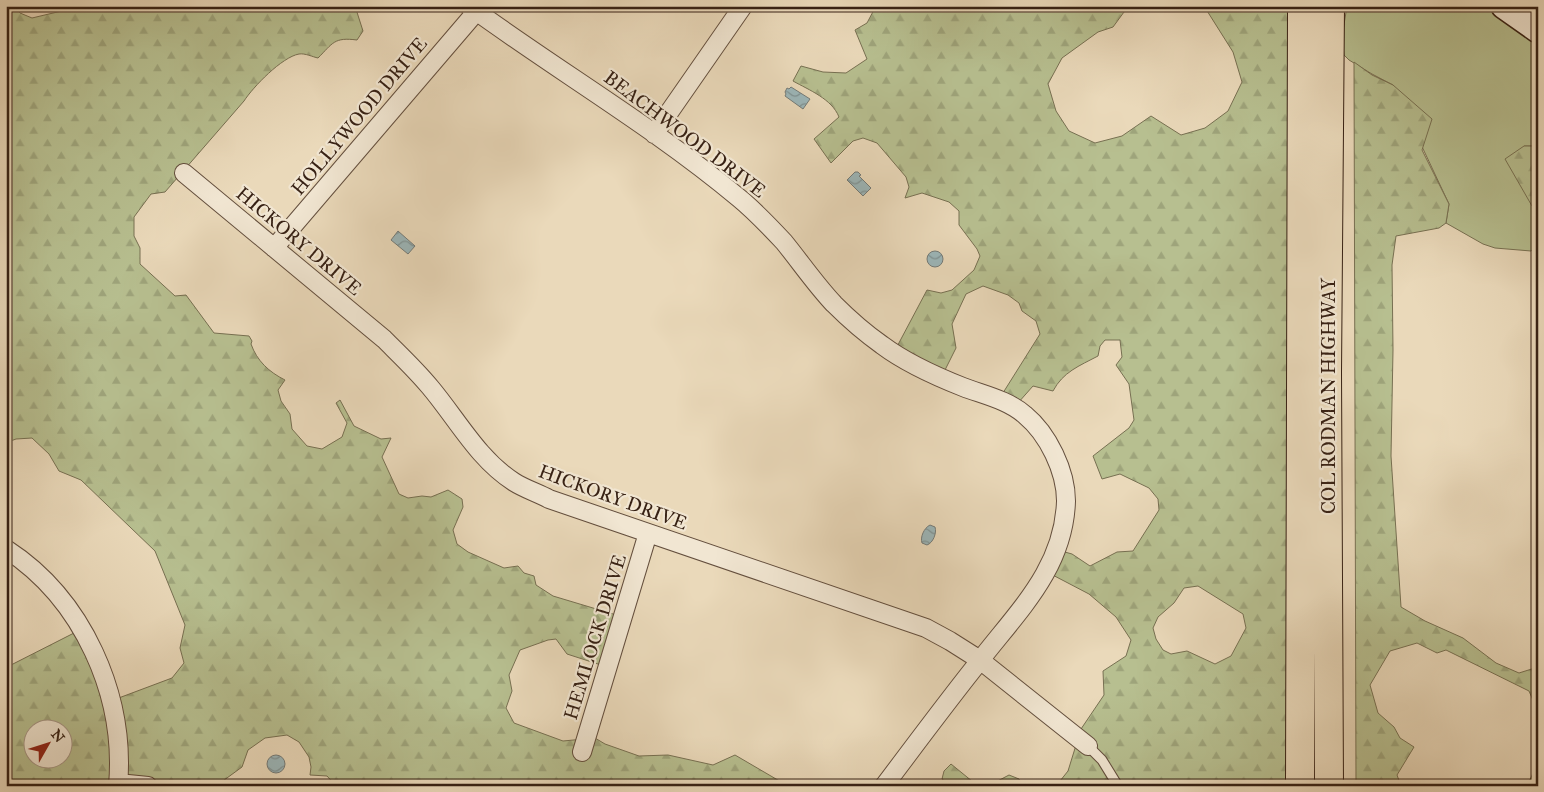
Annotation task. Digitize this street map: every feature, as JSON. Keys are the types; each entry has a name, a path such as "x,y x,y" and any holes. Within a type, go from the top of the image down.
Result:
{"highway":[{"name":"COL RODMAN HIGHWAY","path":"1300,786 1302,6"},
{"name":"COL RODMAN HIGHWAY","path":"1328,786 1327,363 1330,6"}],"street":[{"path":"654,134 743,6"},
{"path":"1504,6 1538,30"},
{"name":"BEACHWOOD DRIVE","path":"472,9 654,134 718,182 762,219 784,242 834,304 857,326 884,347 909,362 948,381 1009,404 1025,414 1048,442 1056,458 1065,487 1066,499 1064,526 1056,554 1023,607 884,786"},
{"name":"HOLLYWOOD DRIVE","path":"274,248 472,9"},
{"name":"HICKORY DRIVE","path":"184,173 384,339 430,387 478,450 514,482 549,499 926,628 980,660 1088,746"},
{"name":"HEMLOCK DRIVE","path":"582,752 648,533"},
{"path":"6,549 34,571 54,591 72,613 99,662 115,717 118,745 118,784 148,786"}],"lane":[{"path":"1088,746 1102,760 1118,786"}],"green space":[{"path":"6,6 14,6 20,13 32,18 70,9 74,6 355,6 363,31 357,40 339,40 334,42 318,58 299,54 276,66 254,88 165,192 151,194 134,217 134,236 140,248 140,264 175,296 186,295 214,333 249,336 260,361 269,370 285,380 278,390 281,401 290,414 292,429 307,446 322,449 342,437 347,423 336,403 340,400 354,426 381,439 391,438 382,457 399,494 408,498 431,497 448,490 462,499 463,507 453,530 457,544 468,552 504,568 518,566 524,573 534,576 536,585 553,596 623,617 604,666 567,654 556,639 520,650 509,675 512,691 506,708 514,723 563,741 584,739 590,735 605,744 639,756 668,755 713,765 735,755 788,786 336,786 327,776 310,775 309,757 299,742 287,735 265,738 248,750 242,767 216,786 6,786 6,664 9,666 74,633 77,635 108,702 172,678 184,663 180,648 185,625 155,551 81,480 59,471 49,454 32,438 16,439 8,442 6,440"},
{"path":"876,6 1133,6 1124,12 1113,27 1098,32 1062,58 1048,84 1056,111 1069,131 1095,143 1122,136 1151,116 1181,135 1205,128 1228,111 1242,82 1233,52 1204,6 1301,6 1301,786 1056,786 1068,771 1081,729 1104,695 1103,671 1126,656 1131,640 1116,617 1089,594 1045,571 1054,549 1072,554 1090,566 1117,552 1133,551 1159,510 1158,499 1149,488 1120,474 1102,479 1093,456 1129,428 1134,420 1129,384 1116,365 1122,357 1120,340 1105,340 1100,346 1098,356 1067,374 1053,391 1033,386 1010,412 996,404 1040,334 1036,321 1022,311 1019,303 1008,295 983,286 966,294 952,324 956,348 941,378 892,356 927,290 941,293 952,290 974,270 980,256 959,225 959,211 949,202 922,193 905,198 909,187 906,177 877,143 863,138 853,141 831,163 814,139 839,117 826,100 793,81 801,66 823,72 846,73 867,59 855,30 867,23","holes":["1198,586 1243,614 1246,628 1231,656 1215,664 1187,651 1171,654 1163,650 1156,639 1153,628 1158,617 1174,603 1184,588"]},
{"path":"1347,6 1492,6 1538,37 1538,146 1524,146 1532,206 1538,205 1538,245 1531,251 1495,248 1483,244 1446,223 1449,204 1393,85 1349,60 1344,55 1342,37"},
{"path":"1354,62 1372,75 1393,85 1432,119 1422,150 1449,204 1446,223 1439,228 1396,236 1392,265 1391,456 1401,607 1425,621 1463,638 1496,663 1519,673 1538,667 1538,712 1529,691 1446,650 1437,653 1417,643 1390,651 1370,685 1378,713 1394,727 1400,738 1414,747 1397,775 1401,786 1356,786"},
{"path":"1524,146 1538,146 1538,205 1532,206 1505,159"},
{"path":"1538,762 1538,786 1526,786 1528,784"},
{"path":"951,764 978,786 951,786 942,779 944,771"},
{"path":"1009,775 1019,779 1022,786 981,786 992,784"}],"water":[{"path":"791,87 810,99 803,109 785,96 787,88"},
{"path":"855,172 861,175 859,176 871,188 863,196 847,180"},
{"path":"398,231 415,246 408,254 391,240"},
{"path":"932,251 938,251 943,256 941,265 932,267 927,262 927,256"},
{"path":"930,525 935,527 935,532 933,540 927,545 922,543 922,535 924,530"},
{"path":"276,755 282,758 285,764 282,770 276,773 270,770 267,764 270,758"}]}
